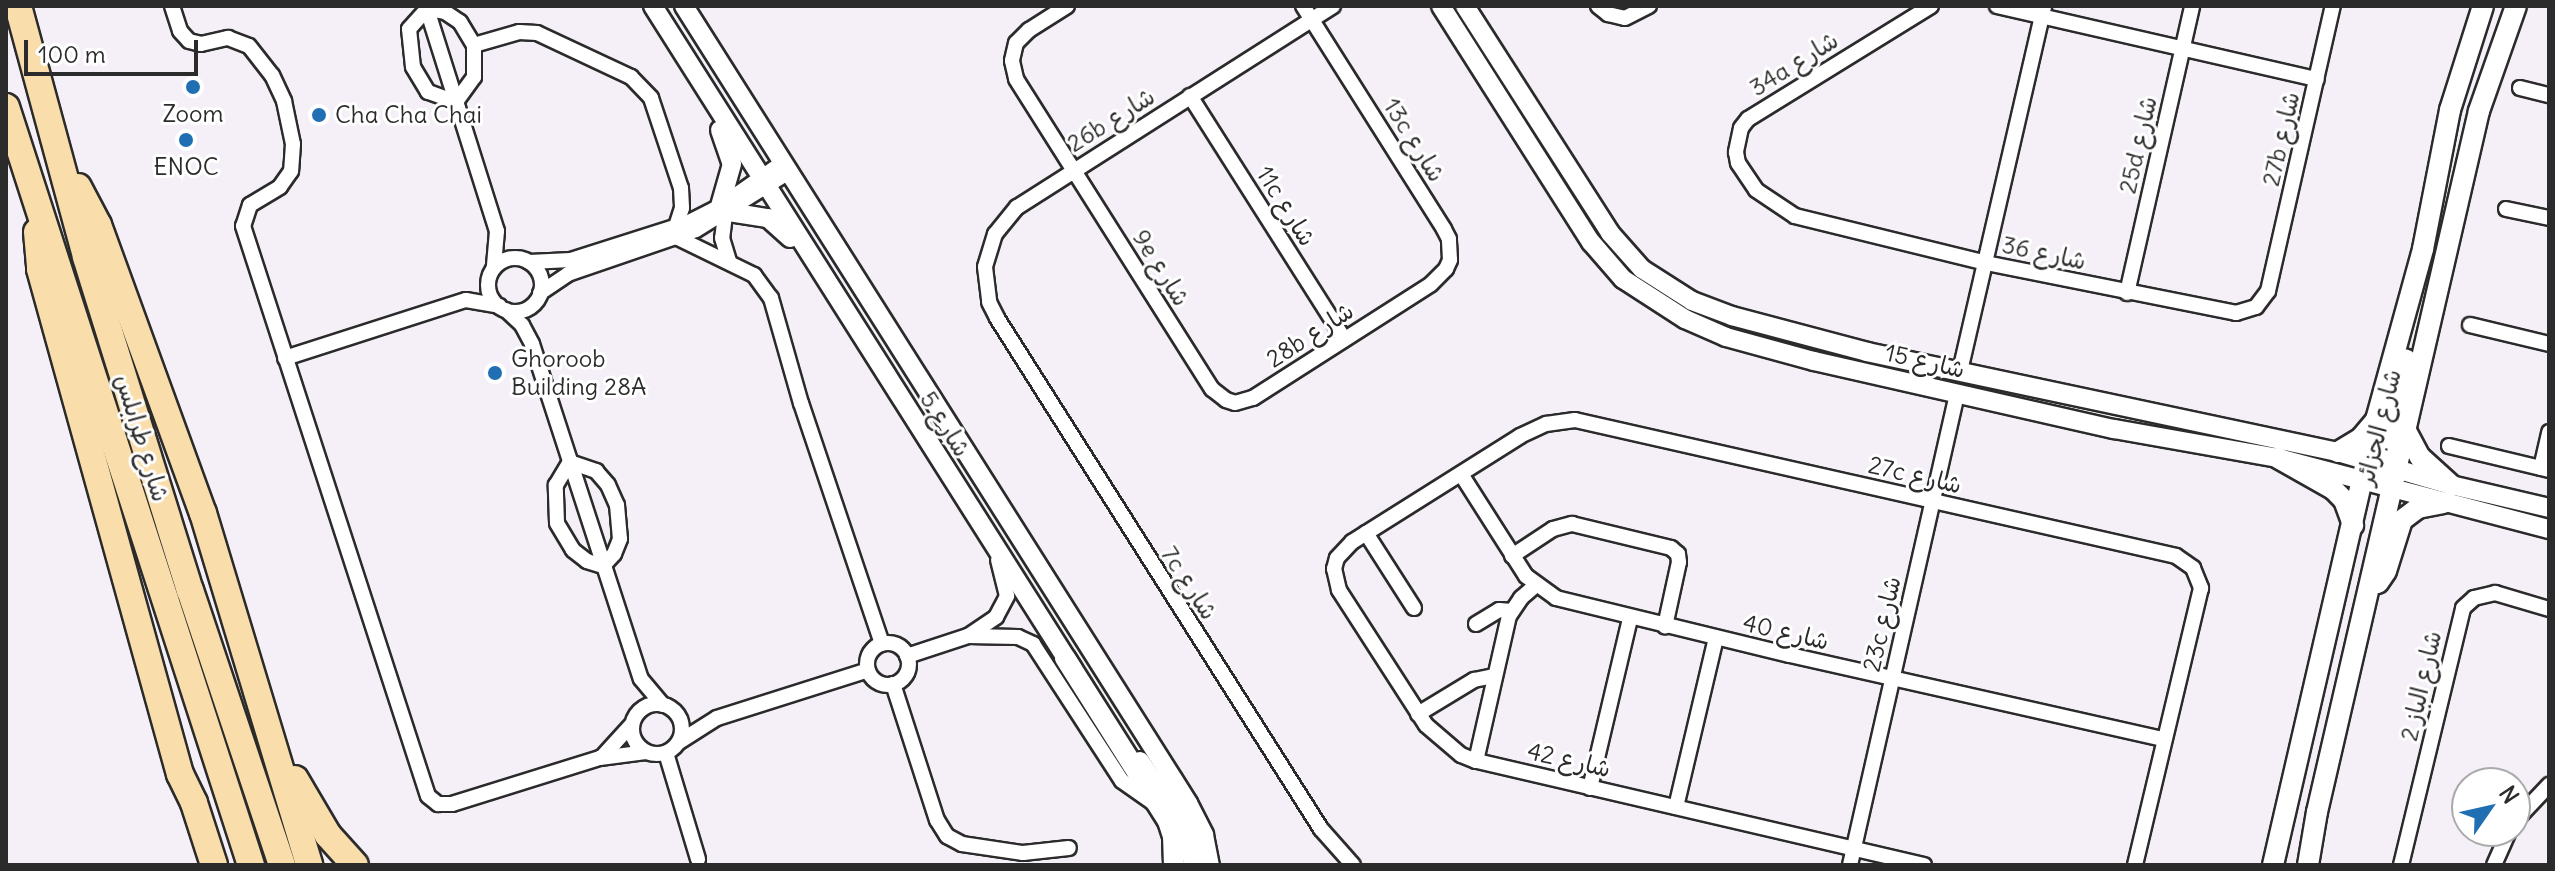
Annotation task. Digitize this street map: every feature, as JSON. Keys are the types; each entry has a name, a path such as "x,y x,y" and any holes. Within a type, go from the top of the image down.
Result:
{"highway":[{"name":"شارع طرابلس","path":"18,6 86,257 180,559 282,865"},
{"name":"شارع طرابلس","path":"6,107 251,865"},
{"path":"61,160 98,225 164,402 203,513 309,865"},
{"path":"38,205 40,269 180,774 183,805 200,865"},
{"path":"268,730 320,823 355,865"},
{"path":"180,774 194,803 214,865"}],"main road":[{"name":"شارع الجزائر","path":"2308,865 2368,595 2384,472 2376,420 2423,249 2456,83 2483,6"},
{"name":"شارع الجزائر","path":"2273,865 2291,748 2364,482 2384,472 2406,431 2479,111 2516,6"},
{"path":"2384,472 2423,282 2423,249"},
{"path":"2338,452 2361,438 2376,420"},
{"path":"2368,595 2386,571 2402,520 2447,494 2420,457 2406,431"},
{"path":"2278,458 2339,494 2353,525"},
{"path":"1065,658 1159,806 1173,836 1174,865"}],"street":[{"path":"172,6 180,31 189,41 201,44 228,38 249,46 272,75 284,101 293,144 291,171 280,187 250,205 243,221 428,796 438,804 452,804 600,758 646,752 666,753 717,718 868,670"},
{"name":"شارع 5","path":"653,6 1065,658 1176,812 1190,839 1194,865"},
{"name":"شارع 5","path":"684,6 1188,803 1204,835 1210,865"},
{"name":"9e شارع","path":"1067,6 1022,36 1012,61 1016,79 1212,389"},
{"name":"13c شارع","path":"1303,6 1449,239 1446,269 1431,284"},
{"name":"26b شارع","path":"997,318 989,302 985,276 988,250 995,234 1017,207 1333,6"},
{"name":"شارع 15","path":"1441,6 1577,223 1623,279 1663,308 1708,330 1814,361 2114,429 2278,458 2364,482"},
{"name":"شارع 15","path":"1465,6 1610,233 1642,269 1692,301 1732,316 1867,352 2338,452 2384,472 2549,529"},
{"path":"1598,6 1608,14 1625,18 1649,6"},
{"name":"34a شارع","path":"1795,216 1768,200 1746,177 1736,152 1741,128 1758,112 1931,6"},
{"path":"1997,6 2044,11 2317,79"},
{"name":"25d شارع","path":"2127,293 2192,6"},
{"name":"27b شارع","path":"2271,281 2333,6"},
{"path":"426,7 453,16 466,29 474,45 474,77 456,102"},
{"path":"426,7 497,231 491,295 522,325 532,344 641,679 663,705 679,717 717,718"},
{"path":"426,7 409,29 413,67 428,92 456,102"},
{"path":"1960,371 2044,11"},
{"path":"474,45 519,32 537,33 631,77 656,107 681,188 682,208 677,233"},
{"path":"2520,88 2549,95"},
{"path":"1493,90 1530,138 1537,138 1544,131"},
{"name":"11c شارع","path":"1190,96 1344,339"},
{"path":"714,104 715,119 732,164 723,210 722,238 729,261"},
{"path":"466,300 523,310 568,274 677,233 723,210 786,167"},
{"path":"681,188 696,202 723,210 758,214 777,224 819,271"},
{"path":"2506,209 2549,218"},
{"name":"شارع 36","path":"1795,216 1986,263 2236,313 2263,300 2271,281"},
{"path":"497,231 541,279 532,344"},
{"path":"285,358 466,300 506,260 571,260 677,233 759,280 771,298 801,403 882,644"},
{"name":"28b شارع","path":"1212,389 1226,400 1244,402 1431,284"},
{"name":"7c شارع","path":"997,318 1312,816 1353,865"},
{"path":"2470,325 2549,344"},
{"path":"1814,361 1811,355 1819,348 1849,354 1867,352"},
{"name":"23c شارع","path":"1850,865 1957,393"},
{"name":"27c شارع","path":"1352,542 1532,429 1575,420 2176,556 2193,568 2201,588 2135,865"},
{"path":"2449,446 2545,469 2549,432"},
{"path":"570,462 556,485 557,523 579,556 603,566"},
{"path":"570,462 596,471 608,485 617,505 620,539 614,554 603,566"},
{"name":"شارع 40","path":"1461,474 1512,556 1535,586 1556,598 1630,619 2164,739"},
{"name":"شارع 15","path":"2447,494 2549,508"},
{"path":"1512,556 1553,529 1572,524 1671,548 1679,558 1665,626"},
{"path":"1366,533 1414,608"},
{"name":"شارع 42","path":"1352,542 1337,558 1335,580 1418,714 1448,746 1476,761 1924,865"},
{"path":"907,656 968,636 996,617 1007,596 992,543"},
{"path":"1476,761 1512,611 1535,586"},
{"name":"شارع الباز 2","path":"2401,865 2463,608 2474,598 2495,593 2549,609"},
{"path":"1476,624 1499,610 1512,611"},
{"path":"1590,788 1630,619"},
{"path":"968,636 1018,637 1033,644 1122,781 1159,806"},
{"path":"1676,807 1716,638"},
{"path":"882,644 896,645 907,656 908,670 893,684 878,682 868,670 870,655 882,644"},
{"path":"1418,714 1474,680 1495,676"},
{"path":"641,679 634,720 635,740 646,752"},
{"path":"893,684 937,820 947,836 962,844 1023,853 1069,848"},
{"path":"600,758 648,706 663,705"},
{"path":"679,717 682,729 679,742"},
{"path":"666,753 698,859"},
{"path":"2531,804 2549,785"}],"place":[{"name":"Zoom","path":"193,87"},
{"name":"Cha Cha Chai","path":"319,115"},
{"name":"ENOC","path":"186,140"},
{"name":"Ghoroob Building 28A","path":"495,373"}]}
